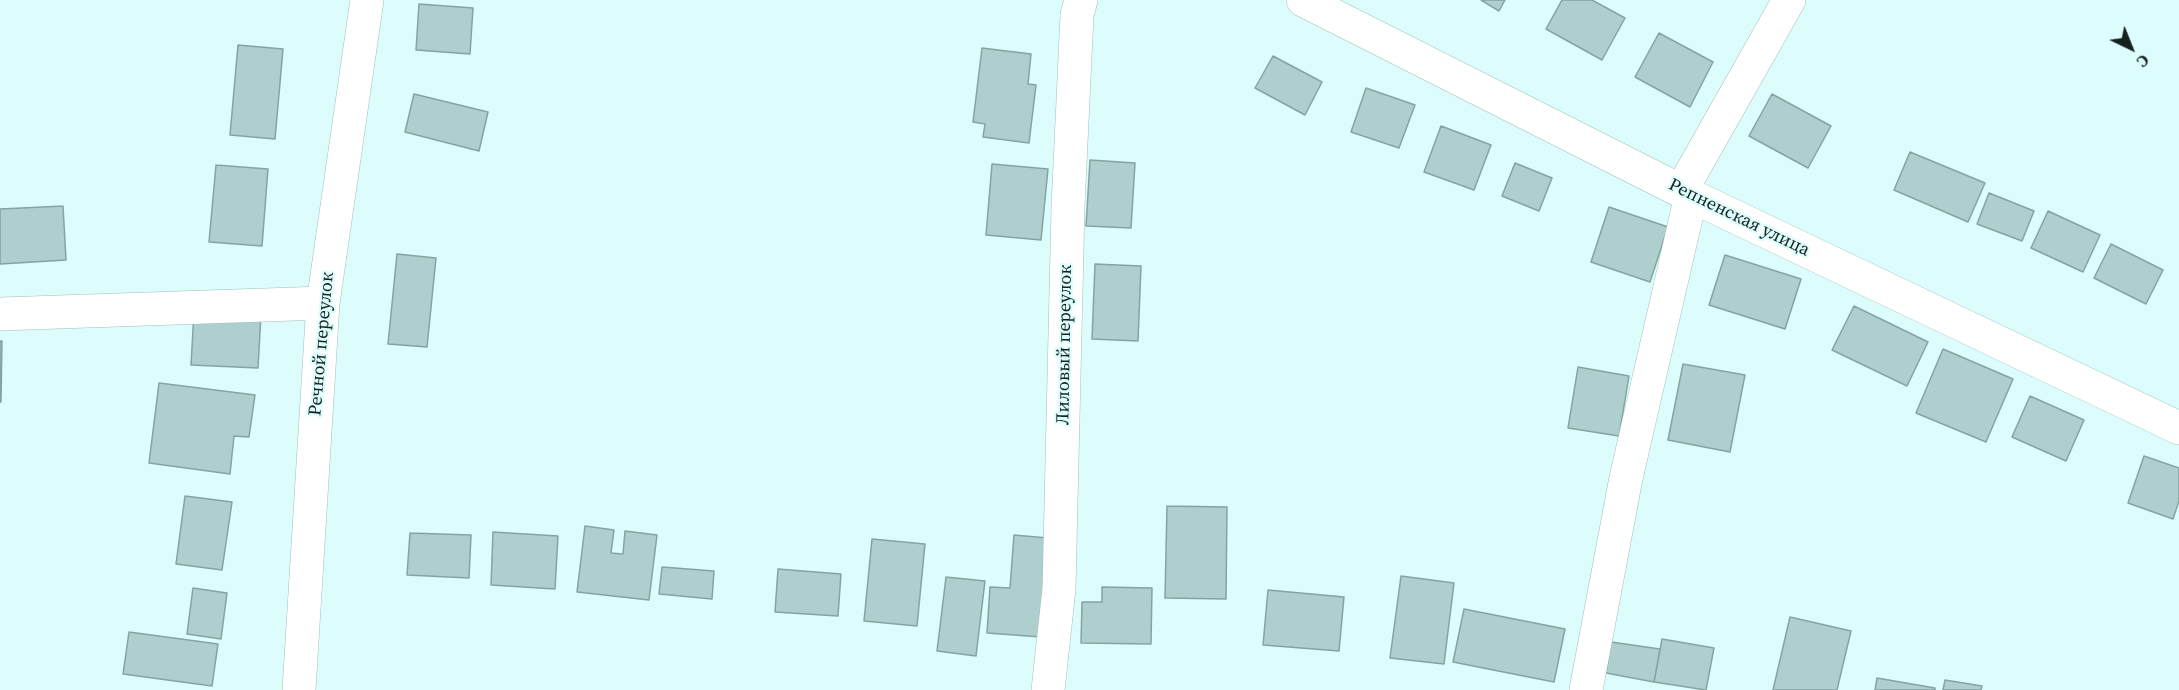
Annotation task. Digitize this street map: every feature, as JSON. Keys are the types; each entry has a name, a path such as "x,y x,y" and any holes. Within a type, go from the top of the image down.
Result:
{"street":[{"name":"Речной переулок","path":"299,690 323,303 367,0"},
{"name":"Лиловый переулок","path":"1048,690 1059,589 1068,207 1077,15 1081,0"},
{"name":"Репненская улица","path":"1303,0 1686,193 2179,428"},
{"path":"1586,690 1626,478 1686,193 1789,0"},
{"path":"0,314 323,303"}],"building":[{"path":"1481,0 1505,0 1499,11"},
{"path":"1562,0 1592,0 1625,18 1602,60 1546,29"},
{"path":"419,4 473,8 470,54 416,50"},
{"path":"1659,33 1713,62 1690,107 1635,77"},
{"path":"238,45 283,49 275,139 230,135"},
{"path":"982,48 1031,54 1028,84 1036,85 1029,143 983,137 985,124 973,122"},
{"path":"1273,56 1322,82 1305,115 1255,88"},
{"path":"1366,88 1415,105 1399,148 1351,132"},
{"path":"414,94 488,112 479,151 405,132"},
{"path":"1772,94 1831,126 1808,168 1749,136"},
{"path":"1441,126 1491,145 1474,190 1424,172"},
{"path":"1910,152 1985,183 1968,222 1894,190"},
{"path":"1090,160 1135,163 1131,228 1086,226"},
{"path":"1515,163 1552,178 1539,211 1502,196"},
{"path":"992,164 1048,169 1041,240 986,235"},
{"path":"216,165 268,169 262,246 209,242"},
{"path":"1989,193 2034,211 2022,241 1977,224"},
{"path":"63,206 66,260 0,264 0,209"},
{"path":"1609,207 1668,227 1650,282 1591,262"},
{"path":"2048,211 2100,235 2083,272 2031,248"},
{"path":"2111,244 2163,270 2146,304 2094,278"},
{"path":"397,254 436,258 427,347 388,344"},
{"path":"1725,255 1801,279 1785,329 1709,305"},
{"path":"1095,264 1141,266 1138,341 1092,339"},
{"path":"195,293 262,297 258,368 191,365"},
{"path":"1854,306 1928,342 1907,386 1832,350"},
{"path":"0,341 2,341 1,402 0,402"},
{"path":"1943,349 2013,379 1986,442 1916,413"},
{"path":"1683,364 1745,375 1730,452 1668,440"},
{"path":"1578,367 1629,376 1619,436 1568,428"},
{"path":"159,383 255,395 249,437 234,436 230,474 149,463"},
{"path":"2030,396 2084,420 2066,461 2012,437"},
{"path":"2144,456 2179,468 2179,501 2173,519 2128,503"},
{"path":"185,496 232,502 222,570 176,564"},
{"path":"1167,506 1227,507 1226,599 1165,598"},
{"path":"585,526 614,530 611,553 623,554 625,531 657,535 649,600 577,592"},
{"path":"493,532 558,536 555,589 491,585"},
{"path":"410,533 471,535 469,578 407,575"},
{"path":"1014,535 1048,538 1041,637 987,633 990,587 1010,588"},
{"path":"872,539 925,544 917,626 864,621"},
{"path":"662,567 714,571 712,599 659,594"},
{"path":"778,569 841,574 838,616 775,612"},
{"path":"1401,576 1454,583 1444,664 1390,658"},
{"path":"946,577 985,581 976,656 937,651"},
{"path":"1102,587 1152,588 1151,644 1081,643 1082,602 1102,602"},
{"path":"193,588 227,593 221,639 187,634"},
{"path":"1268,590 1344,597 1339,651 1263,645"},
{"path":"1464,609 1565,629 1554,682 1453,662"},
{"path":"1790,617 1851,631 1837,690 1773,690"},
{"path":"129,632 218,644 212,686 123,674"},
{"path":"1662,639 1714,648 1706,690 1654,682"},
{"path":"1611,642 1660,649 1654,682 1606,673"},
{"path":"1877,678 1935,688 1935,690 1875,690"},
{"path":"1945,680 1982,686 1981,690 1943,690"}]}
